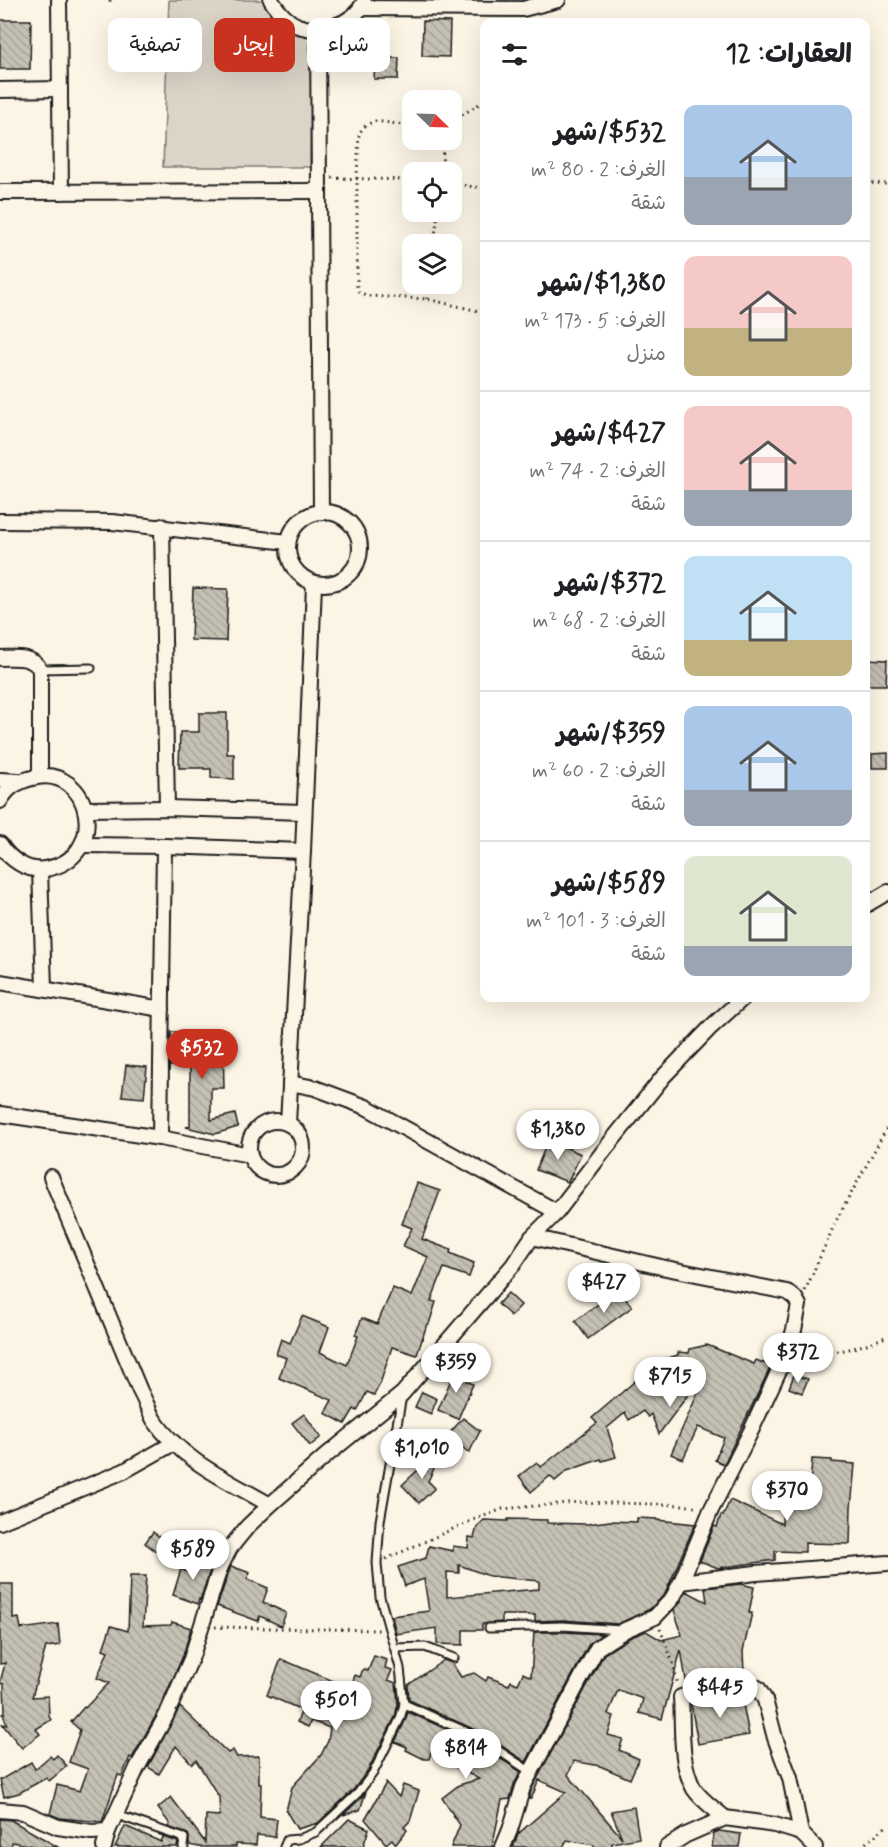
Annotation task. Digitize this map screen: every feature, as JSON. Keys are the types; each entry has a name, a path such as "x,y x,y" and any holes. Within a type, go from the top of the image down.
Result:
{"street":[{"path":"59,0 61,192"},
{"path":"271,0 279,13 297,26 307,28"},
{"path":"348,18 363,4 523,9 558,0"},
{"path":"318,72 321,512"},
{"path":"0,90 60,89"},
{"path":"0,192 318,184"},
{"path":"321,512 339,515 346,520 353,526 360,543 358,561 348,576 332,584 314,584 298,575 289,560 288,542 291,531 299,521 321,512"},
{"path":"0,521 112,522 288,542"},
{"path":"162,526 167,808"},
{"path":"288,1123 303,851 314,584"},
{"path":"0,658 29,659 40,669 39,776"},
{"path":"0,780 18,781 39,776 55,777 68,784 79,795 86,809 88,822 82,845 71,858 57,867 40,870 0,861"},
{"path":"0,801 5,792 18,781"},
{"path":"86,809 167,808 303,812"},
{"path":"0,844 5,853 18,864"},
{"path":"82,845 303,851"},
{"path":"160,1138 164,846"},
{"path":"40,870 44,988"},
{"path":"870,903 888,892"},
{"path":"0,982 162,1009"},
{"path":"104,1847 108,1832 137,1768 166,1716 191,1659 220,1568 230,1548 248,1526 270,1505 402,1394 513,1265 532,1237 557,1212 663,1077 739,1002"},
{"path":"290,1083 315,1088 366,1107 557,1212"},
{"path":"0,1114 160,1138 250,1155"},
{"path":"276,1120 288,1123 298,1132 303,1144 302,1157 294,1168 282,1175 268,1174 257,1167 250,1155 249,1143 254,1132 264,1124 276,1120"},
{"path":"51,1177 154,1420 174,1443 198,1464 270,1505"},
{"path":"503,1847 523,1787 597,1648 625,1630 655,1617 672,1599 711,1509 787,1353 799,1305 795,1298 787,1292 662,1267 532,1237"},
{"path":"0,1522 124,1472 174,1443"},
{"path":"681,1582 756,1573 888,1563"},
{"path":"725,1818 694,1789 685,1765 681,1697 746,1684 758,1688 765,1700 775,1738 790,1778 801,1833"},
{"path":"0,1810 23,1812 58,1827 108,1832"},
{"path":"667,1847 686,1835 725,1818 775,1825 801,1833 815,1847"}],"lane":[{"path":"40,669 92,668"},
{"path":"284,1847 287,1840 299,1839 316,1832 358,1793 373,1773 400,1719 404,1704 400,1668 380,1597 376,1563 380,1521 402,1394"},
{"path":"489,1628 563,1626 625,1630"},
{"path":"395,1648 424,1647 454,1658"},
{"path":"404,1704 478,1737 531,1772"},
{"path":"117,1815 184,1838 184,1847"}],"path":[{"path":"462,115 480,104"},
{"path":"402,125 375,121 366,124 359,133 357,178 357,283 359,292 368,296 427,299 480,311"},
{"path":"318,184 357,178 402,180"},
{"path":"870,183 888,184"},
{"path":"462,185 480,188"},
{"path":"427,299 428,294"},
{"path":"799,1305 836,1221 888,1126"},
{"path":"787,1353 826,1354 858,1348 888,1336"},
{"path":"376,1563 503,1509 578,1502 684,1505 711,1509"},
{"path":"655,1617 673,1663 681,1697"},
{"path":"201,1627 390,1629"},
{"path":"861,1847 888,1825"}],"shaded area":[{"path":"169,0 267,0 292,18 214,18 214,72 295,72 295,20 307,28 307,72 311,72 310,167 163,167 166,72 202,72 202,18 168,18"}],"building":[{"path":"0,20 31,20 30,69 0,69"},
{"path":"423,21 450,22 449,57 422,56"},
{"path":"390,58 399,58 398,79 374,79 374,72 390,72"},
{"path":"193,588 228,589 226,641 191,640"},
{"path":"870,659 887,660 886,685 870,685"},
{"path":"199,713 227,713 227,754 234,754 234,779 211,778 211,769 179,768 180,732 199,732"},
{"path":"888,753 888,768 872,768 872,754"},
{"path":"171,1032 192,1032 191,1044 223,1044 224,1088 211,1088 211,1120 235,1114 238,1127 215,1134 186,1127 190,1126 190,1066 171,1066"},
{"path":"126,1065 147,1067 144,1098 122,1096"},
{"path":"548,1140 581,1154 568,1182 536,1170"},
{"path":"417,1183 440,1191 422,1239 451,1250 450,1253 474,1263 469,1277 444,1268 431,1301 436,1302 417,1355 392,1347 374,1395 367,1392 357,1411 354,1409 345,1424 325,1413 332,1400 279,1378 286,1358 276,1354 281,1339 290,1343 302,1316 329,1327 320,1352 347,1365 362,1318 377,1324 393,1288 412,1296 428,1257 403,1246 412,1228 402,1224"},
{"path":"619,1289 632,1307 588,1339 575,1321"},
{"path":"508,1293 521,1305 511,1316 498,1304"},
{"path":"707,1345 754,1364 756,1360 771,1366 724,1464 715,1460 724,1438 698,1427 683,1459 671,1454 701,1386 696,1384 659,1434 651,1414 648,1417 643,1411 629,1420 625,1413 607,1428 616,1457 602,1461 601,1459 567,1471 555,1481 550,1476 531,1492 519,1476 537,1462 541,1467 597,1423 592,1418 641,1376 638,1373 666,1365 665,1359 678,1355 678,1352 689,1353 690,1349"},
{"path":"456,1368 470,1375 467,1381 473,1384 458,1419 438,1410"},
{"path":"794,1375 808,1379 802,1393 789,1388"},
{"path":"422,1392 437,1399 431,1414 415,1407"},
{"path":"304,1414 321,1437 310,1446 292,1423"},
{"path":"463,1418 480,1431 469,1453 448,1435"},
{"path":"426,1454 438,1460 428,1481 435,1488 419,1503 402,1485 418,1470"},
{"path":"812,1459 855,1464 850,1544 805,1543 805,1552 775,1551 775,1560 718,1568 700,1561 714,1526 717,1527 730,1500 782,1524 783,1503 809,1503"},
{"path":"637,1518 695,1524 665,1594 650,1609 618,1624 563,1620 535,1621 535,1615 502,1615 502,1622 482,1624 482,1630 463,1630 463,1645 437,1644 437,1628 396,1634 392,1616 429,1611 424,1579 405,1586 398,1567 426,1558 429,1546 453,1551 453,1546 468,1548 469,1537 474,1538 477,1527 484,1520 547,1520 547,1523 587,1524 610,1521 637,1522","holes":["459,1565 489,1576 539,1581 539,1589 447,1597 447,1572 459,1573"]},
{"path":"153,1532 173,1547 164,1557 145,1543"},
{"path":"194,1557 212,1565 198,1604 173,1595 181,1569 187,1572"},
{"path":"231,1566 250,1573 247,1579 268,1588 263,1602 286,1613 281,1626 260,1616 258,1621 217,1606"},
{"path":"130,1576 146,1576 143,1626 171,1625 172,1622 191,1628 183,1656 158,1712 132,1758 130,1757 122,1776 118,1775 102,1822 60,1818 50,1814 57,1785 80,1791 88,1769 69,1762 80,1730 71,1722 109,1683 97,1678 108,1651 103,1649 111,1626 128,1631"},
{"path":"0,1584 13,1584 13,1619 19,1618 21,1629 58,1624 60,1645 46,1647 32,1697 48,1696 51,1720 36,1729 40,1734 22,1748 2,1724 7,1725 3,1714 5,1713 4,1684 0,1683 5,1663 0,1664"},
{"path":"741,1584 754,1587 749,1613 752,1613 743,1651 744,1673 687,1686 681,1650 662,1719 639,1713 643,1699 618,1690 608,1714 614,1716 608,1735 623,1739 619,1750 639,1759 630,1779 600,1766 574,1761 568,1775 622,1838 611,1811 634,1807 639,1838 612,1843 612,1847 594,1847 594,1845 567,1840 563,1847 513,1847 518,1834 566,1792 539,1780 529,1799 531,1790 604,1654 629,1638 646,1631 661,1640 682,1635 674,1610 686,1591 707,1602 705,1588"},
{"path":"534,1632 602,1634 589,1644 526,1762 480,1732 409,1700 408,1685 444,1660 452,1663 461,1677 474,1673 486,1681 488,1677 509,1685 511,1681 518,1684 523,1673 531,1677"},
{"path":"374,1656 387,1660 385,1668 392,1670 388,1680 396,1683 398,1704 395,1717 368,1770 354,1789 318,1823 297,1829 286,1811 292,1787 321,1755 328,1741 330,1728 311,1721 308,1727 297,1722 302,1710 267,1695 281,1659 345,1686 346,1682 352,1684 355,1675 360,1677 363,1669 368,1671"},
{"path":"741,1694 749,1735 698,1744 691,1704 721,1696"},
{"path":"180,1707 228,1753 233,1750 237,1757 259,1756 260,1817 277,1819 275,1837 257,1835 256,1845 199,1847 189,1845 188,1834 168,1827 170,1824 158,1808 171,1797 205,1842 206,1815 220,1816 219,1797 196,1760 192,1764 176,1746 159,1774 148,1767"},
{"path":"408,1712 475,1742 521,1772 514,1784 510,1799 502,1800 492,1847 451,1847 460,1825 442,1798 459,1785 479,1779 452,1765 462,1746 434,1742 429,1759 424,1759 395,1742"},
{"path":"57,1755 67,1766 49,1781 46,1778 19,1793 4,1797 0,1780 31,1762 35,1769 50,1756 53,1759"},
{"path":"386,1783 399,1797 403,1785 419,1791 410,1821 404,1827 407,1830 396,1844 392,1839 386,1844 365,1819"},
{"path":"366,1792 360,1810 343,1815 362,1797"},
{"path":"0,1819 11,1820 58,1847 39,1847 12,1842 11,1847 0,1847"},
{"path":"349,1819 369,1829 363,1847 321,1847"},
{"path":"125,1826 161,1842 163,1837 178,1842 177,1847 115,1847"},
{"path":"719,1831 741,1834 739,1847 712,1847 714,1833"}]}
